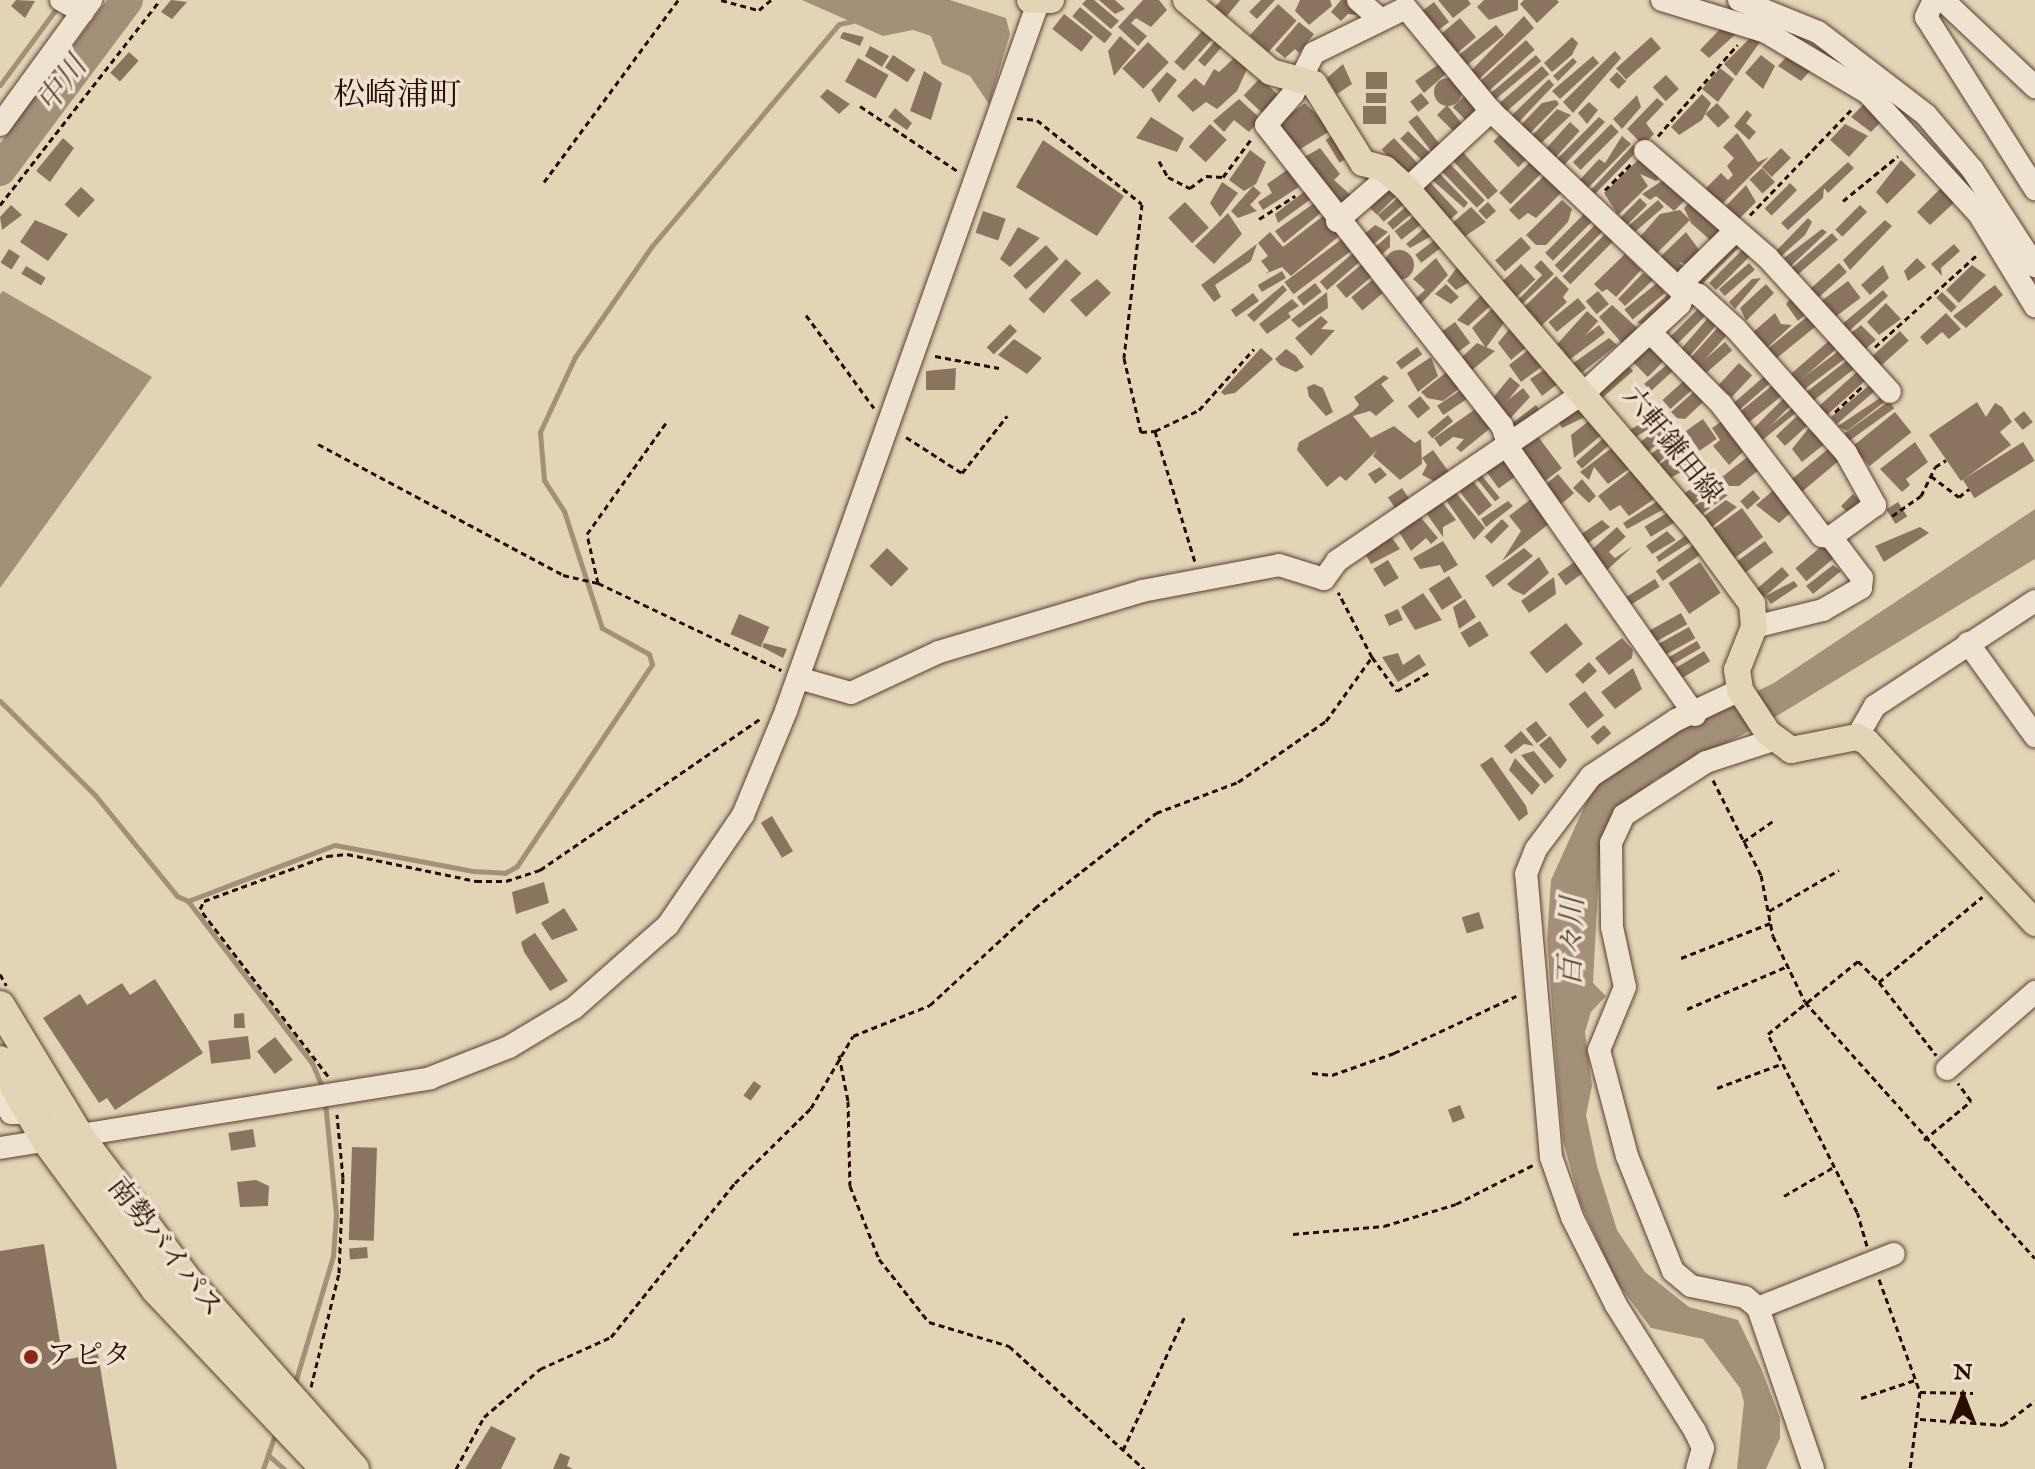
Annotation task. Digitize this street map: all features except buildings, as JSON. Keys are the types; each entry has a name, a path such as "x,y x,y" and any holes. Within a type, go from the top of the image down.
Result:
{"highway":[{"name":"南勢バイパス","path":"0,1006 80,1138 293,1412 326,1469"},
{"name":"南勢バイパス","path":"0,1061 47,1141 156,1289 354,1469"}],"main road":[{"name":"六軒鎌田線","path":"1186,0 1271,72 1298,77 1314,84 1363,163 1399,182 1585,392 1744,593 1754,627"},
{"path":"1754,627 1737,670 1740,690 1772,736 1807,750 1857,737 2035,923"}],"street":[{"path":"1358,0 1381,20"},
{"path":"1662,0 1753,27 1809,53 1868,93 1915,139 1994,240 2035,306"},
{"path":"1739,0 1818,32 1915,105 1972,169 2035,266"},
{"path":"1934,0 1926,17 2035,189"},
{"path":"1943,0 2035,87"},
{"path":"0,1148 400,1087 481,1060 601,988 646,948 702,883 743,815 786,711 1040,1"},
{"path":"1652,334 1721,404 1822,536 1831,537 1875,505 1822,423 1736,329 1587,206 1491,111 1412,4 1314,53 1298,77 1293,94 1266,125 1337,221 1510,441 1511,452 1695,715"},
{"path":"0,125 76,5"},
{"path":"1337,221 1399,182 1491,111"},
{"path":"1645,151 1734,232 1768,258 1870,366 1890,392"},
{"path":"798,678 851,693 939,652 1142,591 1279,565 1324,579 1337,561 1585,392 1652,334 1680,304 1688,277 1734,232"},
{"path":"1754,627 1823,610 1861,588 1862,578 1831,537"},
{"path":"1857,737 1875,706 2035,601"},
{"path":"1968,643 2035,736"},
{"path":"1697,1469 1703,1448 1616,1305 1572,1217 1551,1157 1526,874 1536,849 1591,776 1740,690"},
{"path":"1772,736 1706,762 1624,815 1611,843 1612,927 1625,987 1599,1050 1627,1156 1673,1271 1691,1286 1745,1297 1758,1308 1813,1469"},
{"path":"1947,1069 2035,992"},
{"path":"0,1097 11,1113 30,1113"},
{"path":"1758,1308 1894,1254"}],"path":[{"path":"0,205 160,0"},
{"path":"544,182 678,0"},
{"path":"721,0 759,10 771,0"},
{"path":"1587,206 1645,151 1753,27"},
{"path":"1734,232 1868,93"},
{"path":"860,106 976,183"},
{"path":"997,121 1037,120 1142,204 1124,358 1141,432 1155,431 1199,410 1254,349"},
{"path":"1159,161 1168,177 1190,188 1206,176 1223,177 1266,125"},
{"path":"1843,201 1915,139"},
{"path":"1259,219 1310,183"},
{"path":"1822,423 1870,366 1994,240"},
{"path":"915,352 988,361 999,368"},
{"path":"597,583 587,534 666,423"},
{"path":"1155,431 1201,580"},
{"path":"318,444 574,578 597,583 798,678"},
{"path":"1879,523 1921,496 1931,476 1946,460"},
{"path":"1931,476 1959,497 1969,489"},
{"path":"1324,579 1335,586 1372,657 1397,691 1430,672"},
{"path":"456,1469 484,1417 540,1369 611,1337 735,1183 811,1108 839,1054 853,1036 939,999 1035,908 1156,813 1238,782 1307,737 1345,703 1372,657"},
{"path":"293,1412 339,1273 343,1178 318,1059 200,909 204,901 302,863 347,854 476,881 532,873 772,711 786,711"},
{"path":"1706,762 1761,875 1771,923 1805,1002 2035,1258"},
{"path":"1743,842 1775,820"},
{"path":"1769,911 1817,888 1839,870"},
{"path":"1910,1469 1920,1419 1920,1392 1872,1263 1857,1212 1832,1168 1768,1034 1858,961 1879,982 1997,884"},
{"path":"1681,958 1771,923"},
{"path":"1687,1009 1788,966"},
{"path":"1312,1073 1332,1075 1394,1053 1516,996 1535,978"},
{"path":"839,1054 848,1101 850,1186 879,1259 929,1322 1009,1346 1144,1469"},
{"path":"1717,1088 1781,1064"},
{"path":"1293,1234 1384,1226 1456,1204 1551,1157"},
{"path":"1784,1196 1832,1168"},
{"path":"1123,1450 1185,1316"},
{"path":"1861,1398 1915,1380"},
{"path":"1920,1392 1973,1393"},
{"path":"1920,1419 2003,1425 2035,1401"}],"water":[{"path":"802,0 950,0 1006,18 1010,34 989,104 970,76 942,64 931,36 913,30 883,36"},
{"path":"3,291 152,377 0,588 0,294"},
{"name":"百々川","path":"2035,509 2035,559 1767,722 1656,779 1620,808 1600,850 1593,983 1606,996 1591,1012 1585,1032 1592,1086 1586,1115 1597,1166 1617,1230 1645,1272 1689,1307 1738,1320 1761,1368 1780,1418 1780,1438 1766,1469 1737,1469 1744,1402 1740,1388 1703,1339 1651,1328 1616,1281 1580,1202 1563,1141 1558,1086 1547,939 1551,880 1595,783 1680,728 1774,683"}],"waterway":[{"name":"中川","path":"0,170 127,0"},
{"path":"0,85 59,5"},
{"path":"188,901 335,845 472,871 505,873 517,866 652,664 649,654 602,628 564,511 544,480 540,432 575,357 652,246 839,24 853,21"},
{"path":"0,701 95,795 177,896 188,901 312,1063 323,1089"},
{"path":"294,1386 333,1256 336,1214 325,1102"},
{"path":"263,1469 276,1432"},
{"path":"268,1455 284,1469"}],"place":[{"name":"アピタ","path":"31,1357"}],"district":[{"name":"松崎浦町","path":"397,97"}]}
